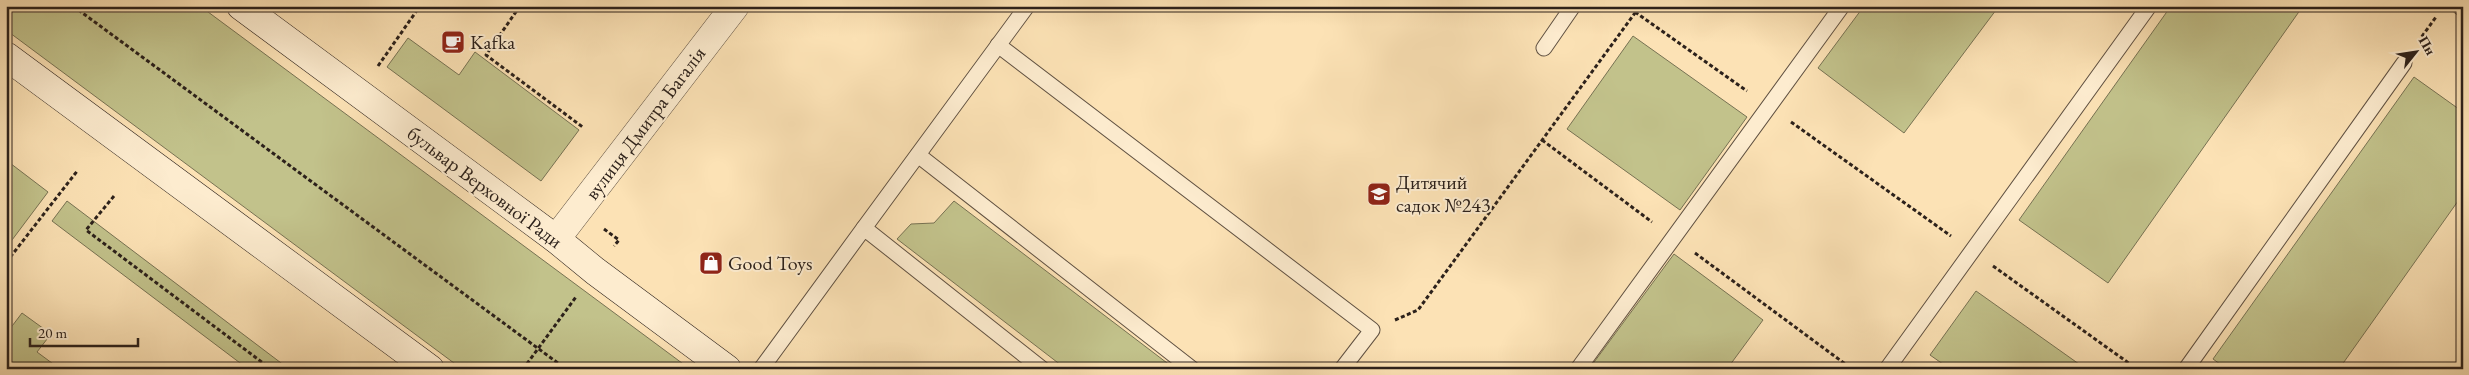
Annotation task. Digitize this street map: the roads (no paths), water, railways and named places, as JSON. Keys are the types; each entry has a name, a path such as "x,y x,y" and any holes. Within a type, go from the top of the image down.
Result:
{"street":[{"name":"бульвар Верховної Ради","path":"241,6 556,239 595,271 727,369"},
{"name":"вулиця Дмитра Багалія","path":"556,239 735,6"},
{"path":"6,56 430,369"}],"lane":[{"path":"762,369 1027,6"},
{"path":"1544,48 1573,6"},
{"path":"1578,369 1842,6"},
{"path":"1887,369 2149,6"},
{"path":"2458,6 2463,10"},
{"path":"998,46 1372,330 1342,369"},
{"path":"2186,369 2404,63"},
{"path":"918,155 1192,369"},
{"path":"864,228 1042,369"}],"place":[{"name":"Kafka","path":"453,42"},
{"name":"Дитячий садок №243","path":"1379,194"},
{"name":"Good Toys","path":"711,263"}]}
